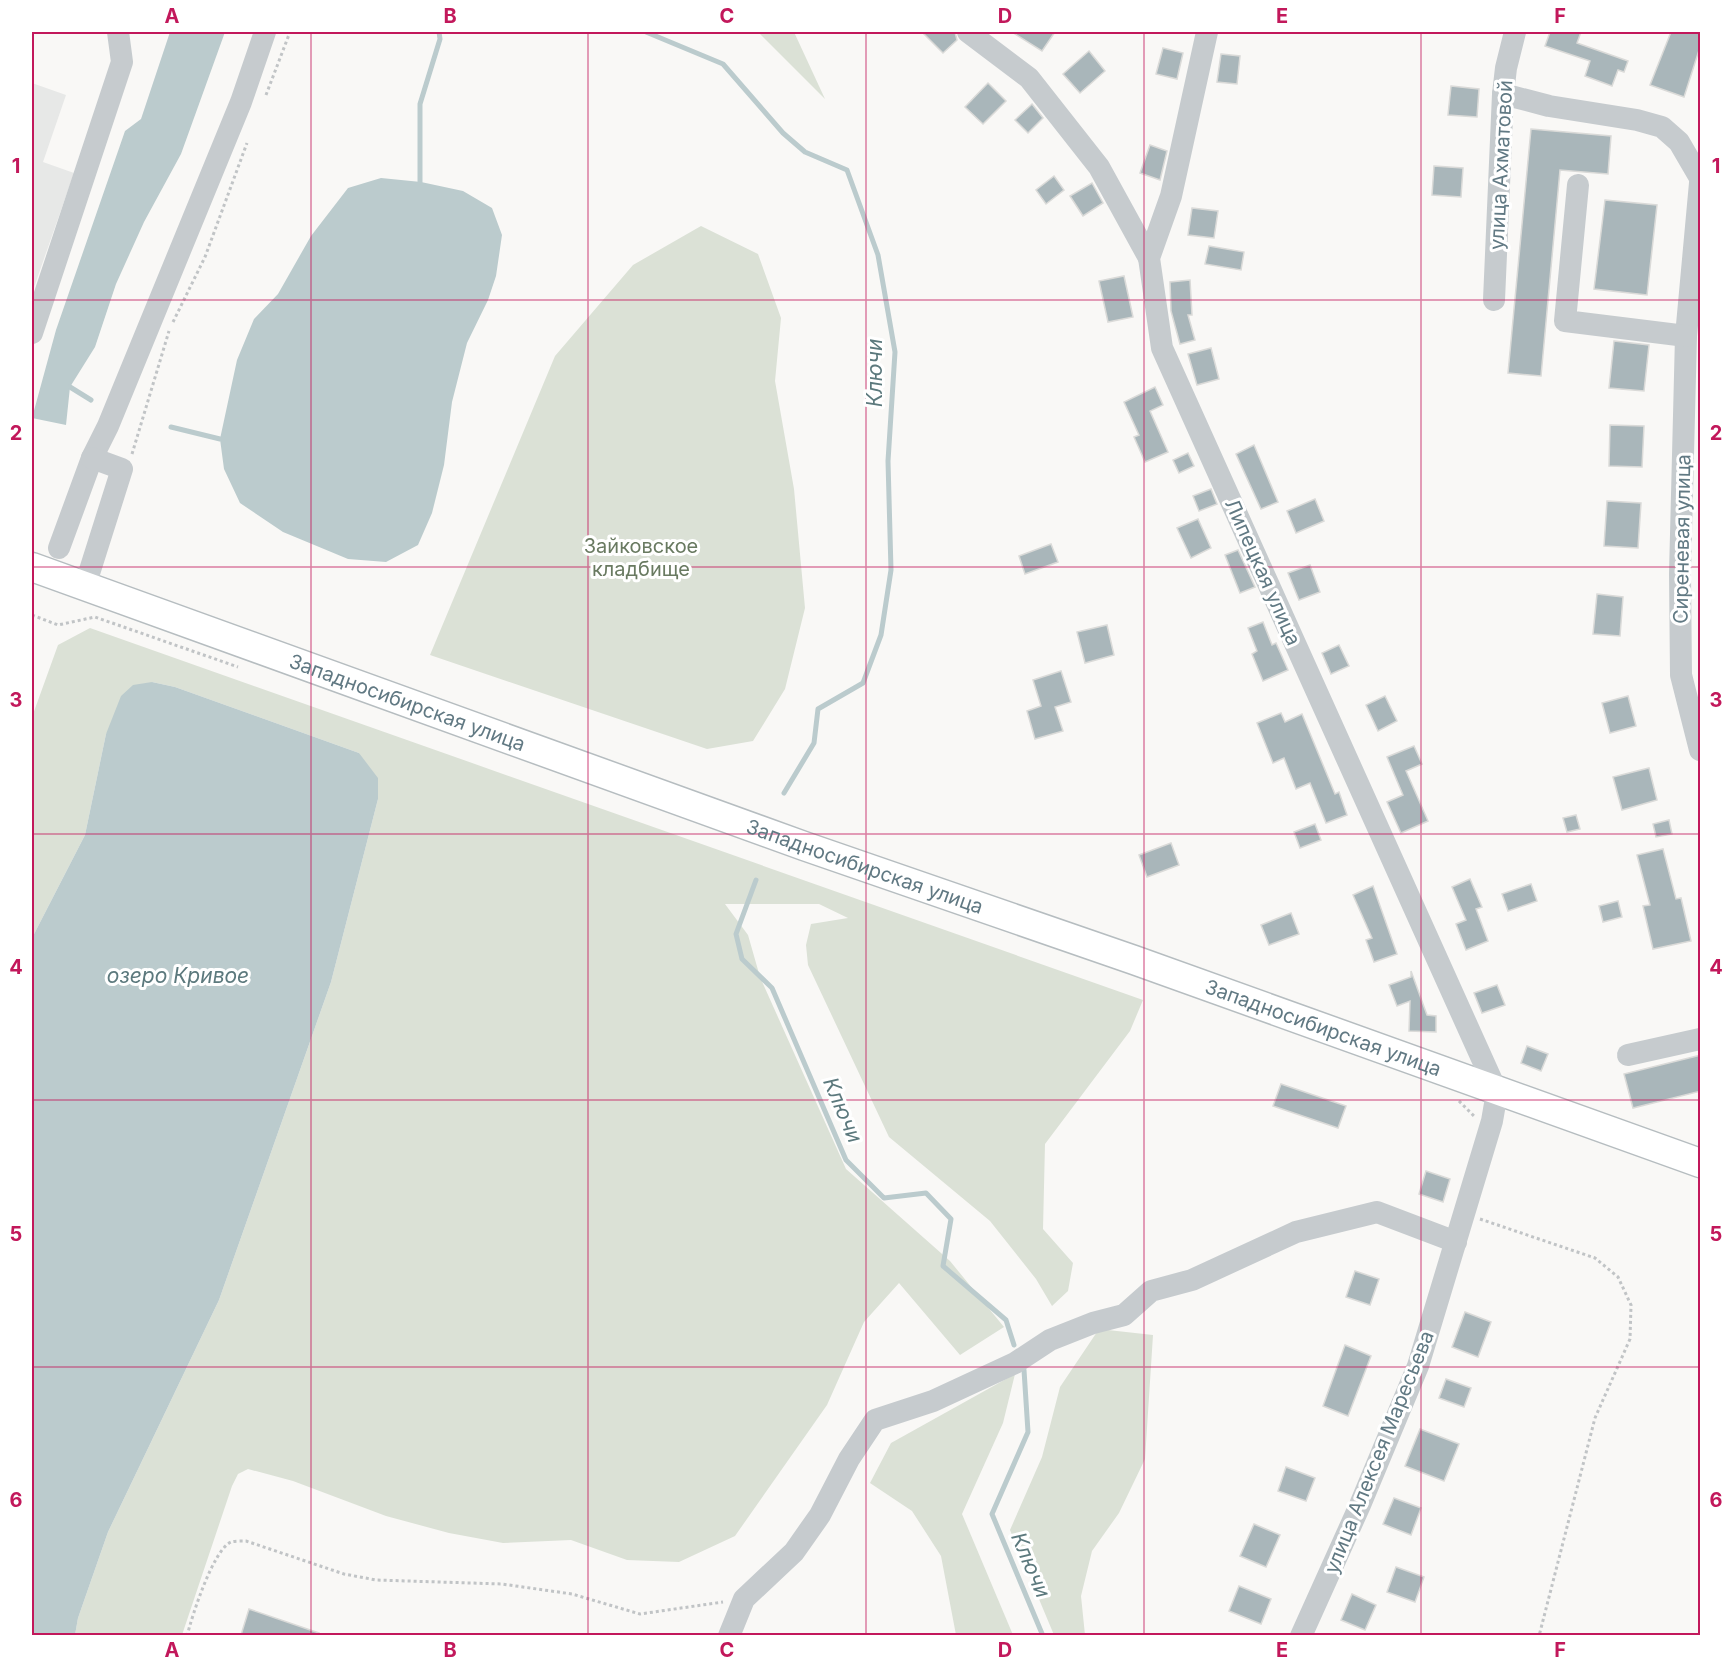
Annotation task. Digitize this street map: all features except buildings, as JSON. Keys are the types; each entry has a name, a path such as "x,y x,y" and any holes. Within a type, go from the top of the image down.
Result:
{"main road":[{"name":"Западносибирская улица","path":"32,567 804,846 1134,960 1701,1164"}],"street":[{"path":"32,333 122,62 118,32"},
{"path":"59,548 92,458 108,426 236,113 266,32"},
{"path":"968,32 1029,78 1099,167 1149,258"},
{"name":"Липецкая улица","path":"1207,32 1171,196 1149,258 1162,348 1497,1092"},
{"name":"улица Ахматовой","path":"1494,300 1503,94 1506,68 1515,32"},
{"path":"1503,94 1549,106 1637,120 1662,127 1679,142 1701,178"},
{"name":"Сиреневая улица","path":"1701,183 1696,293 1686,336 1680,574 1681,675 1701,750"},
{"path":"1578,185 1565,321 1686,336"},
{"path":"85,585 122,469 92,458"},
{"path":"1680,574 1701,584"},
{"path":"1628,1055 1701,1039"},
{"name":"улица Алексея Маресьева","path":"1301,1635 1360,1505 1418,1366 1492,1121 1497,1092"},
{"path":"729,1635 744,1599 794,1552 820,1515 849,1459 875,1420 933,1401 1015,1363 1050,1340 1093,1323 1124,1315 1151,1291 1192,1280 1296,1232 1377,1212 1456,1242"}],"path":[{"path":"265,97 290,32"},
{"path":"130,461 170,328 205,258 248,140"},
{"path":"1465,1214 1595,1258 1618,1277 1631,1305 1630,1339 1595,1418 1539,1635"},
{"path":"187,1635 212,1568 225,1546 233,1541 246,1541 344,1574 376,1580 502,1584 572,1594 640,1614 744,1599"}],"shaded area":[{"path":"32,83 66,95 43,162 74,173 32,293"}],"green space":[{"path":"758,32 794,32 825,99"},
{"name":"Зайковское кладбище","path":"701,226 758,254 781,318 775,381 794,489 805,608 785,689 753,741 707,749 430,655 555,356 633,265"},
{"path":"90,628 1143,1000 1130,1031 1045,1144 1043,1229 1073,1263 1068,1291 1052,1306 1036,1279 990,1221 889,1137 808,965 806,945 811,924 848,918 819,904 725,904 748,935 760,977 846,1169 950,1261 1004,1327 960,1355 899,1283 864,1322 827,1405 735,1536 679,1562 627,1560 571,1540 503,1543 449,1533 386,1516 293,1481 248,1469 238,1474 232,1486 182,1635 75,1635 78,1618 108,1532 219,1300 331,982 378,799 359,753 175,687 152,682 106,734 85,835 32,938 32,717 58,645"},
{"path":"1099,1329 1153,1335 1145,1459 1119,1513 1092,1551 1081,1596 1085,1635 1054,1635 1010,1530 1042,1457 1060,1387"},
{"path":"1015,1374 1003,1423 962,1514 1013,1635 956,1635 941,1556 912,1511 870,1483 891,1443"}],"water":[{"path":"170,32 225,32 181,154 144,222 116,284 95,347 70,387 66,425 32,418 56,330 125,131 141,119"},
{"path":"381,178 421,182 463,191 492,208 502,235 496,276 488,300 467,343 452,402 444,465 432,513 418,545 386,562 348,559 283,532 240,503 224,469 220,439 237,360 254,319 278,294 311,236 348,188"},
{"name":"озеро Кривое","path":"152,682 175,687 359,753 378,778 378,799 331,982 219,1300 108,1532 78,1618 75,1635 32,1635 32,938 85,835 106,734 121,696 133,685"}],"waterway":[{"path":"420,182 420,104 440,39 439,32"},
{"name":"Ключи","path":"646,32 723,64 783,133 805,152 847,170 878,255 895,352 888,461 891,570 881,635 863,683 818,709 814,743 784,793"},
{"path":"70,387 91,400"},
{"path":"171,427 220,439"},
{"name":"Ключи","path":"756,880 736,934 742,959 772,988 846,1160 884,1198 926,1193 951,1219 943,1266 1006,1320 1014,1345"},
{"name":"Ключи","path":"1024,1370 1028,1432 992,1514 1043,1636"}]}
